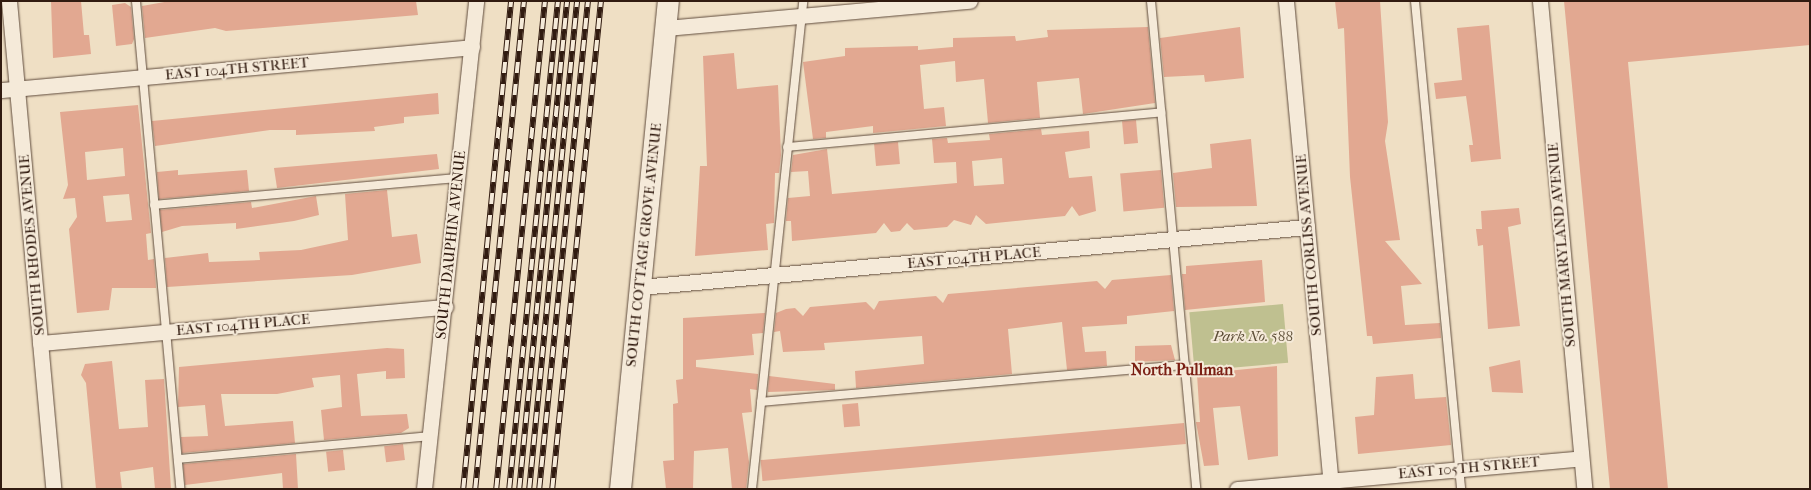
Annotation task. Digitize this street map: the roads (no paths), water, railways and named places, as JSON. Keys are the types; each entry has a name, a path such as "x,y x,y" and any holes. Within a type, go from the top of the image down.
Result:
{"street":[{"name":"SOUTH RHODES AVENUE","path":"9,1 53,489"},
{"name":"SOUTH DAUPHIN AVENUE","path":"424,489 459,178 476,1"},
{"name":"SOUTH COTTAGE GROVE AVENUE","path":"620,489 668,1"},
{"path":"665,28 970,1"},
{"name":"SOUTH CORLISS AVENUE","path":"1286,1 1331,484"},
{"name":"SOUTH MARYLAND AVENUE","path":"1540,1 1584,489"},
{"name":"EAST 104TH STREET","path":"1,90 472,47"},
{"name":"EAST 104TH PLACE","path":"640,287 774,277 1307,227"},
{"name":"EAST 104TH PLACE","path":"40,343 445,307"},
{"name":"EAST 105TH STREET","path":"1237,489 1331,484 1459,469 1581,458"}],"lane":[{"path":"136,1 180,489"},
{"path":"752,489 803,1"},
{"path":"1151,1 1196,489"},
{"path":"1415,1 1461,489"},
{"path":"787,147 1161,112"},
{"path":"154,205 459,178"},
{"path":"761,402 1185,365"},
{"path":"178,459 430,436"}],"railway":[{"path":"463,489 511,1"},
{"path":"475,489 524,1"},
{"path":"496,489 545,1"},
{"path":"509,489 558,1"},
{"path":"519,489 567,1"},
{"path":"529,489 577,1"},
{"path":"539,489 588,1"},
{"path":"552,489 601,1"}],"district":[{"name":"North Pullman","path":"1182,370"}],"park label":[{"name":"Park No. 588","path":"1253,337"}]}
